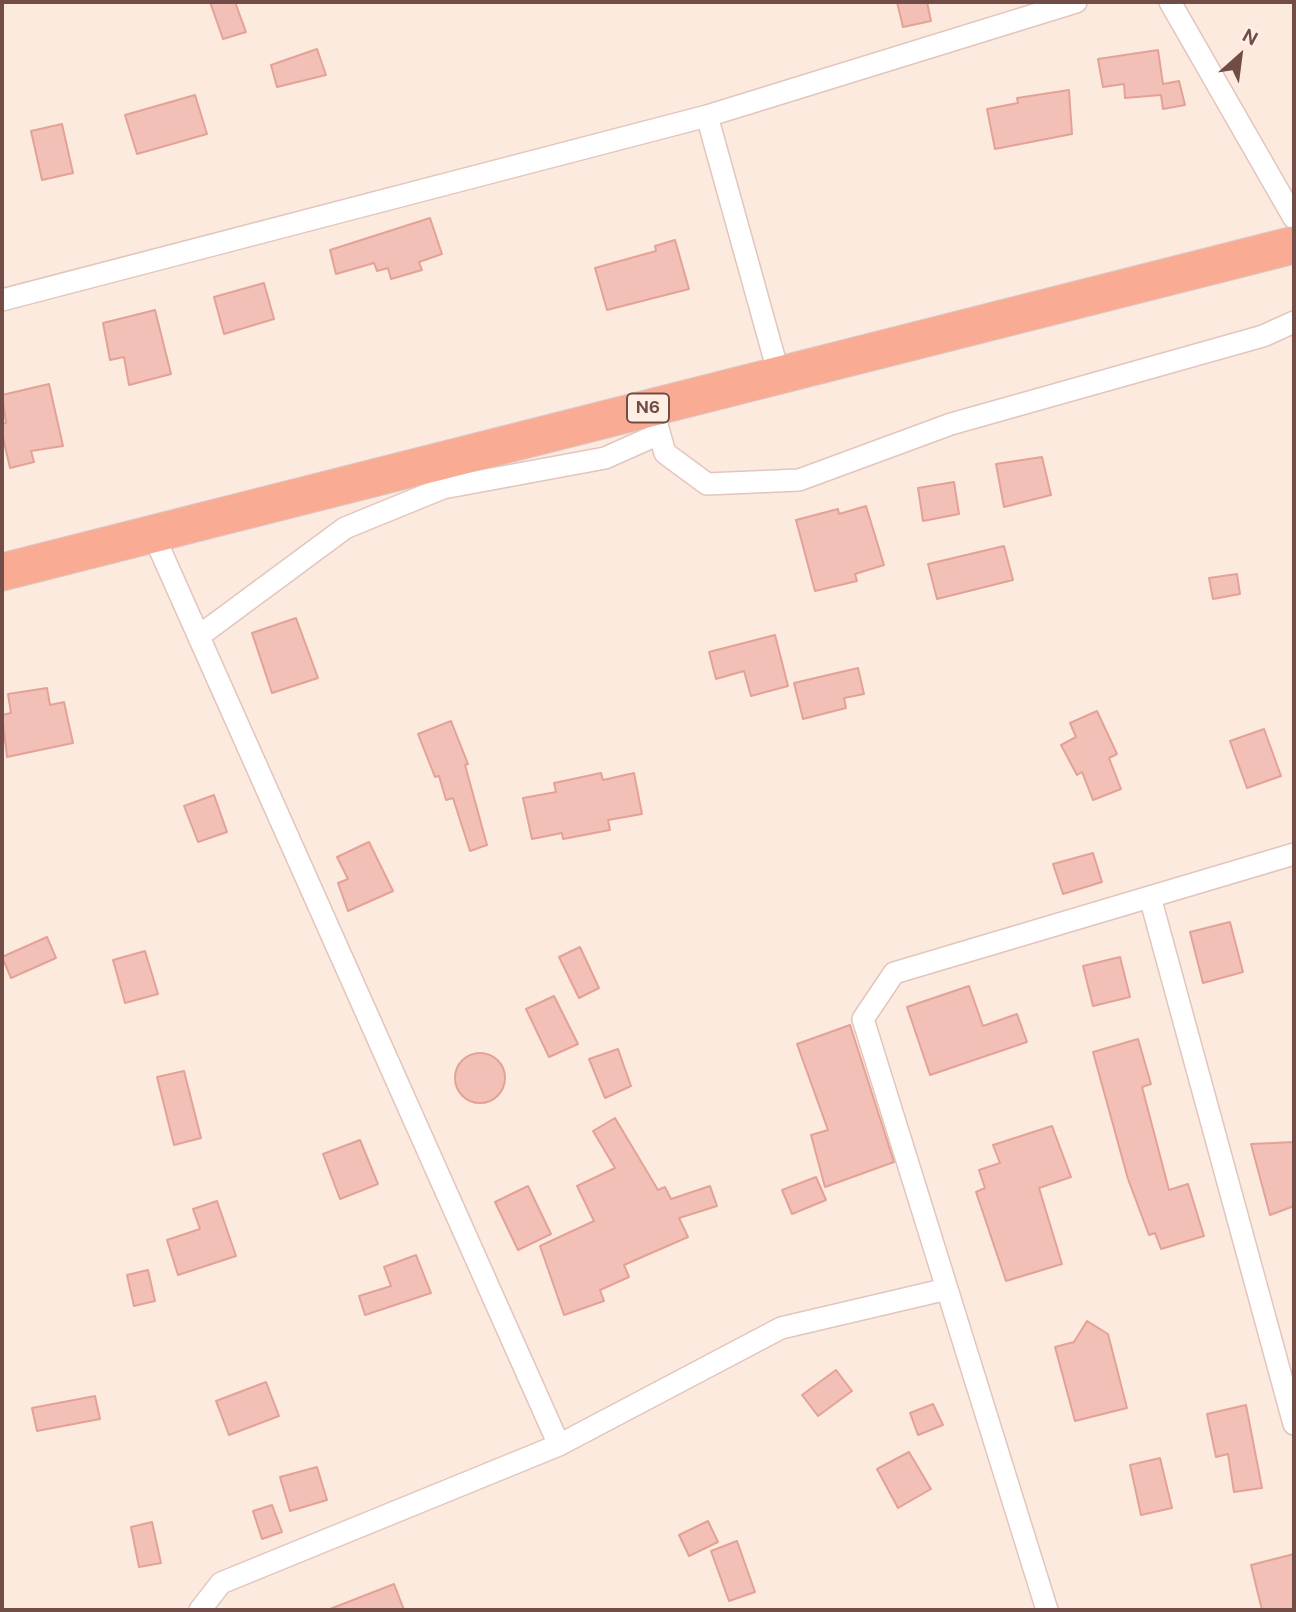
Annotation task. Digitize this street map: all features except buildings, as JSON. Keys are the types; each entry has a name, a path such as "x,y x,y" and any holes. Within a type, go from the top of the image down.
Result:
{"highway":[{"name":"N6","path":"2,572 153,534 656,421 779,375 1294,245"}],"street":[{"path":"2,300 706,116 1076,2"},
{"path":"1170,2 1294,218"},
{"path":"706,116 779,375"},
{"path":"199,636 345,528 443,488 605,458 656,421 665,453 707,484 799,480 951,425 1263,335 1294,322"},
{"path":"153,534 559,1445"},
{"path":"1047,1610 863,1018 894,973 1294,854"},
{"path":"1150,897 1294,1423"},
{"path":"200,1610 221,1583 559,1445 781,1328 947,1289"}]}
